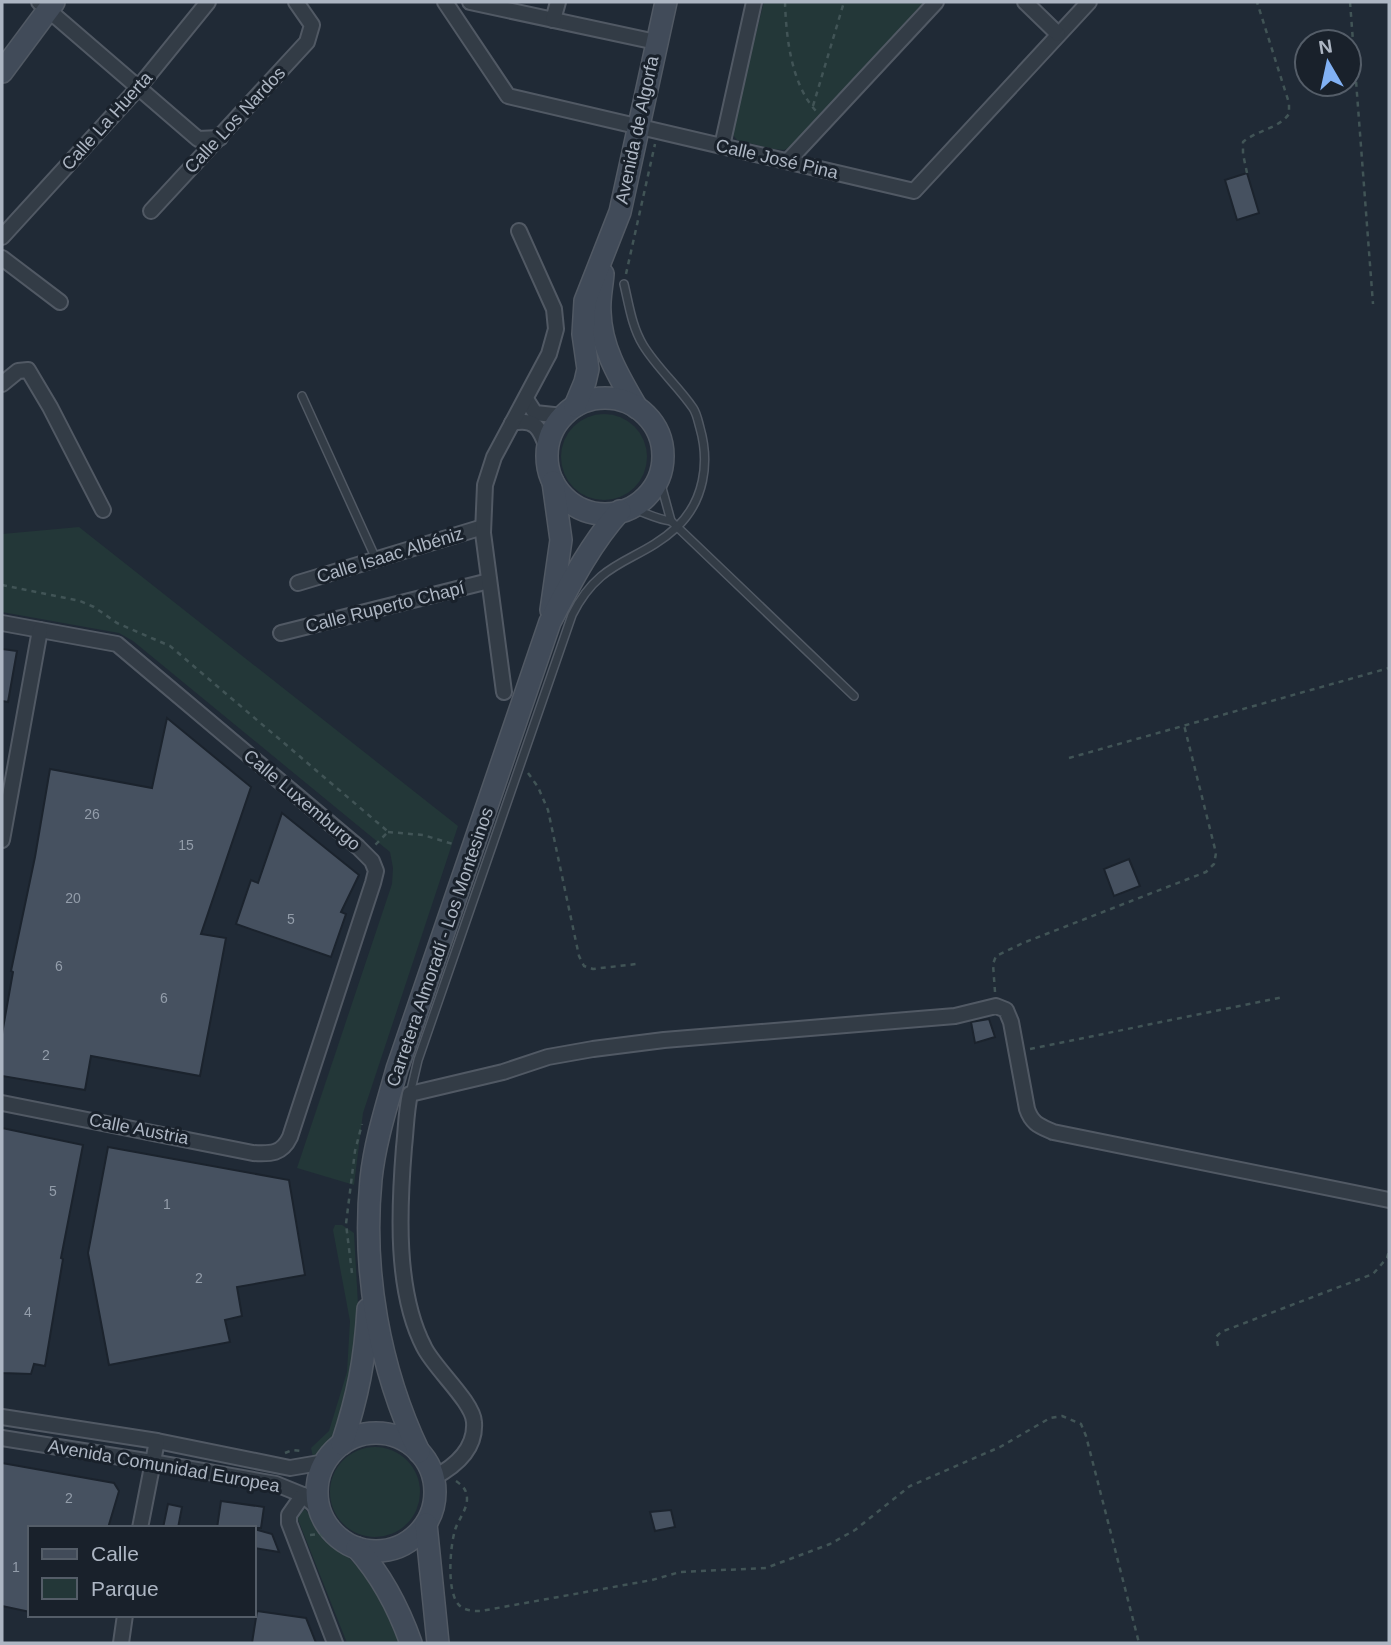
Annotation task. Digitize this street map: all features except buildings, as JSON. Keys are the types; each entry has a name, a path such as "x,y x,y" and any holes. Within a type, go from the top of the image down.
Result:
{"main road":[{"name":"Avenida de Algorfa","path":"569,411 588,369 583,334 584,301 604,258 648,129 656,42 666,2"},
{"path":"2,72 47,4"},
{"name":"Avenida de Algorfa","path":"604,258 600,299 603,335 611,364 637,408"},
{"path":"600,398 625,401 637,408 653,423 663,454 659,477 642,500 625,509 601,513 582,509 565,498 553,482 549,471 547,448 555,425 569,411 600,398"},
{"name":"Carretera Almoradí - Los Montesinos","path":"550,622 561,540 553,482"},
{"name":"Carretera Almoradí - Los Montesinos","path":"342,1444 355,1406 366,1344 361,1276 379,1135 463,845 550,622 572,580 609,523 625,509"},
{"name":"Carretera Almoradí - Los Montesinos","path":"361,1276 405,1422 419,1452"},
{"path":"349,1547 372,1551 388,1550 402,1545 426,1524 439,1475 419,1452 396,1437 368,1434 342,1444 325,1462 317,1485 319,1509 333,1533 349,1547 368,1561 390,1596 411,1643"},
{"path":"426,1524 438,1643"}],"street":[{"name":"Calle La Huerta","path":"2,237 139,87 208,2"},
{"name":"Calle Los Nardos","path":"151,211 307,41 312,25 296,2"},
{"name":"Calle José Pina","path":"444,2 508,96 914,191 1058,34"},
{"path":"470,2 656,42"},
{"path":"553,19 558,2"},
{"path":"722,146 754,2"},
{"path":"788,161 936,2"},
{"path":"1025,2 1058,34 1089,2"},
{"path":"47,4 198,139 220,138"},
{"path":"505,692 483,527 484,494 488,470 549,354 556,329 554,309 519,231"},
{"path":"2,258 60,302"},
{"path":"2,384 18,371 28,370 103,510"},
{"path":"526,399 535,413 569,411"},
{"path":"512,423 530,422 535,425 543,435 547,448"},
{"name":"Calle Isaac Albéniz","path":"298,583 483,527"},
{"name":"Calle Ruperto Chapí","path":"281,633 489,581"},
{"name":"Calle Luxemburgo","path":"2,623 117,644 372,861 376,871 373,883 290,1137 285,1147 277,1153"},
{"path":"2,839 40,630"},
{"path":"439,1475 460,1459 473,1440 474,1418 467,1403 425,1350 410,1308 400,1233 410,1094 503,1072 548,1057 593,1049 664,1040 954,1016 996,1006 1006,1010 1011,1022 1027,1110 1031,1121 1038,1126 1054,1132 1389,1200"},
{"name":"Calle Austria","path":"2,1103 253,1153 277,1153"},
{"name":"Avenida Comunidad Europea","path":"2,1417 157,1441 290,1468 325,1462"},
{"name":"Avenida Comunidad Europea","path":"2,1438 258,1480 303,1494 319,1509"},
{"path":"141,1526 157,1441"},
{"path":"303,1494 289,1515 289,1523 335,1643"},
{"path":"121,1643 125,1617"}],"lane":[{"path":"410,1094 418,1060 572,615 580,599 605,571 674,524 699,495 706,471 704,442 695,411 643,345 632,319 624,284"},
{"path":"302,396 376,559"},
{"path":"659,477 674,524 854,696"},
{"path":"625,509 643,512 656,520 674,524"}],"path":[{"path":"785,2 797,77 812,108 826,120"},
{"path":"812,108 844,2"},
{"path":"1247,173 1243,142 1251,135 1284,121 1289,114 1289,103 1257,2"},
{"path":"1350,2 1373,304"},
{"path":"624,284 648,129"},
{"path":"2,585 80,601 117,623 170,646 388,832 424,835 463,845"},
{"path":"1069,758 1389,667"},
{"path":"996,1006 993,964 996,956 1206,872 1214,864 1216,853 1184,725"},
{"path":"521,763 538,787 548,810 579,956 584,966 593,969 636,964"},
{"path":"364,854 388,832"},
{"path":"1017,1052 1283,997"},
{"path":"361,1276 346,1224 355,1151 363,1120"},
{"path":"1218,1346 1216,1337 1222,1332 1373,1274 1387,1258 1389,1251"},
{"path":"439,1475 464,1488 468,1496 453,1537 452,1588 455,1600 463,1608 481,1611 652,1580 680,1572 766,1568 830,1544 866,1522 910,1486 1000,1447 1050,1418 1062,1416 1081,1424 1086,1436 1139,1643"},
{"path":"275,1464 278,1455 292,1450 313,1452 303,1466"},
{"path":"289,1523 299,1531 310,1535 320,1534 349,1547"}],"green space":[{"path":"764,2 925,2 791,147 784,150 737,140 733,135 732,127"},
{"path":"604,414 628,421 640,433 647,457 640,481 628,493 604,500 580,493 568,481 561,457 568,433 580,421"},
{"path":"79,527 458,826 363,1113 354,1185 297,1168 392,884 390,852 133,641 119,633 2,612 2,534"},
{"path":"335,1225 342,1225 354,1233 358,1346 338,1434 313,1457 311,1448 329,1431 347,1372 350,1321 333,1230"},
{"path":"375,1447 392,1450 407,1460 417,1475 420,1492 417,1509 407,1524 392,1534 375,1537 358,1534 343,1524 333,1509 330,1492 333,1475 343,1460 358,1450"},
{"path":"305,1509 371,1584 400,1643 347,1643 297,1517"}]}
